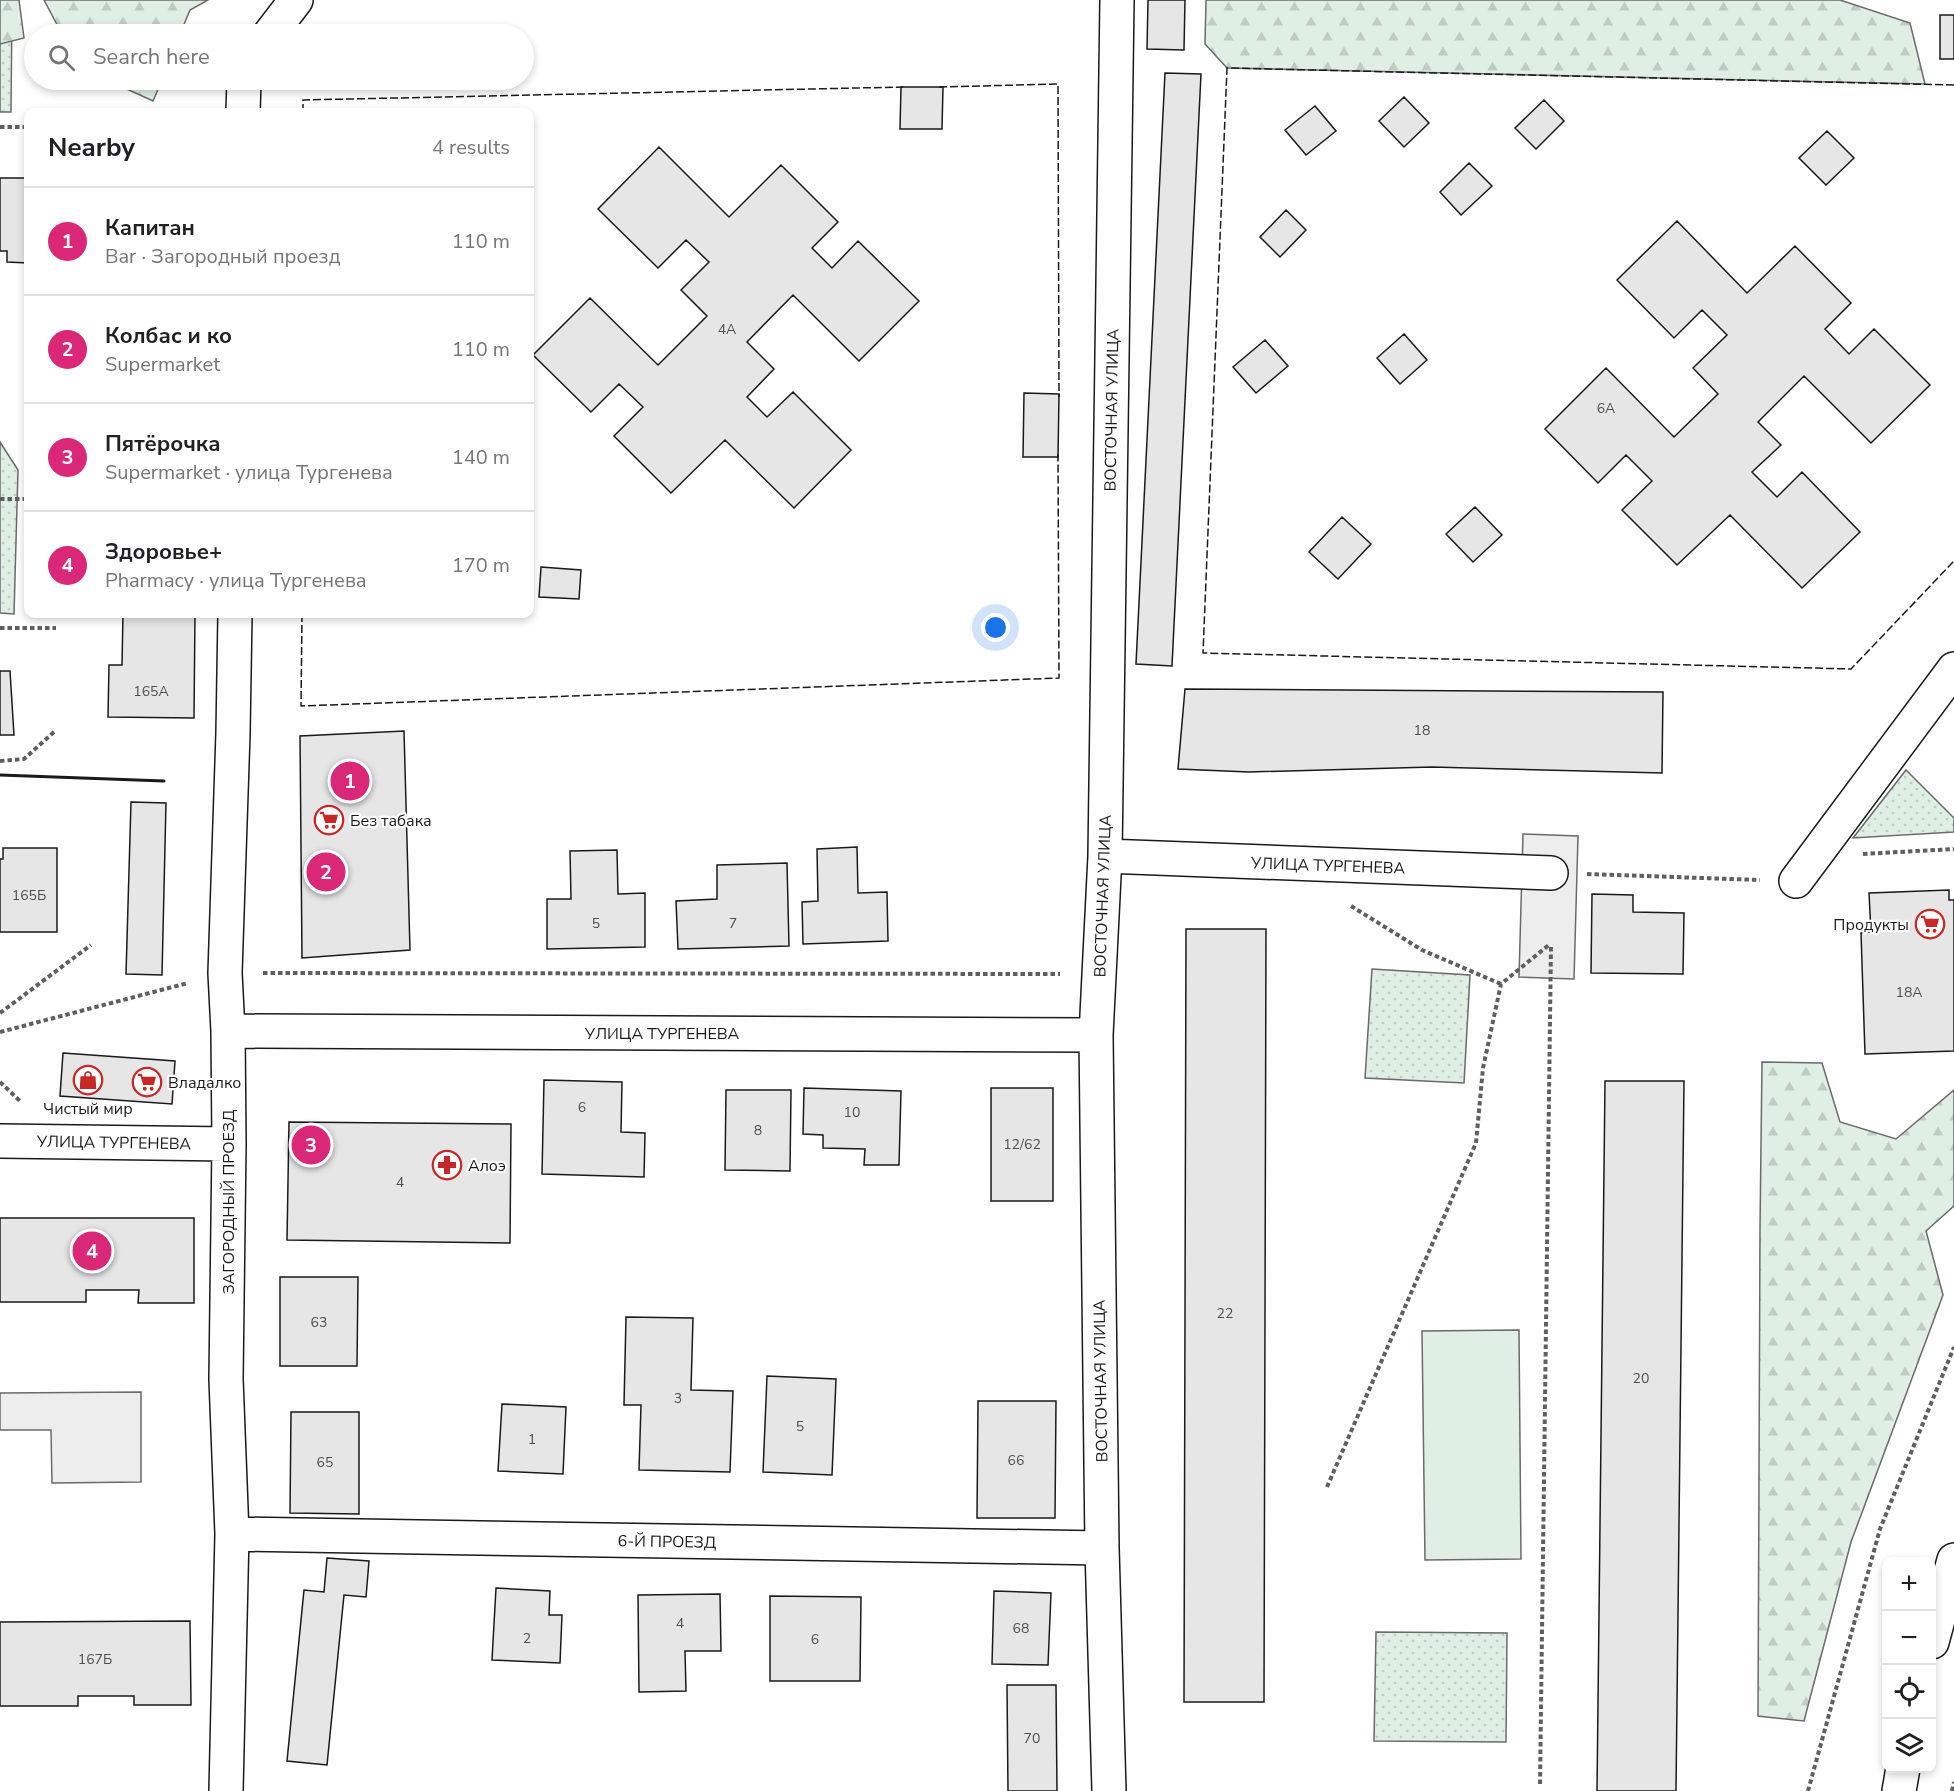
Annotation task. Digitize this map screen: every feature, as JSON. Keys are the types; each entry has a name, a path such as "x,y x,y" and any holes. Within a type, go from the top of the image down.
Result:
{"street":[{"path":"278,24 296,0"},
{"name":"ВОСТОЧНАЯ УЛИЦА","path":"1109,1791 1102,1548 1096,1035 1104,856 1117,0"},
{"path":"243,108 244,90"},
{"name":"ЗАГОРОДНЫЙ ПРОЕЗД","path":"226,1791 232,1534 226,1380 229,1144 225,973 235,618"},
{"path":"1805,869 1954,669"},
{"name":"УЛИЦА ТУРГЕНЕВА","path":"1104,856 1551,873"},
{"name":"УЛИЦА ТУРГЕНЕВА","path":"228,1031 1096,1035"},
{"name":"УЛИЦА ТУРГЕНЕВА","path":"0,1141 229,1144"},
{"name":"6-Й ПРОЕЗД","path":"232,1534 1102,1548"},
{"path":"1936,1627 1954,1560"},
{"path":"1899,1791 1902,1773"}],"path":[{"path":"0,127 24,127"},
{"path":"0,499 24,499"},
{"path":"0,628 56,628"},
{"path":"0,761 24,759 55,731"},
{"path":"1551,873 1805,869 1954,849"},
{"path":"1347,903 1422,950 1501,984"},
{"path":"1327,1487 1476,1143 1483,1068 1501,984 1551,944 1540,1784"},
{"path":"0,1012 92,945"},
{"path":"0,1032 225,973 1099,974"},
{"path":"1808,1791 1880,1529 1954,1347"},
{"path":"1952,1791 1954,1782"}],"green space":[{"path":"0,0 19,0 24,38 0,44"},
{"path":"44,0 208,0 190,10 184,24 57,24"},
{"path":"1206,0 1840,0 1910,23 1925,84 1227,68 1205,44"},
{"path":"0,6 12,6 11,112 0,112"},
{"path":"129,90 158,90 153,101"},
{"path":"0,442 18,470 14,614 0,613"},
{"path":"1906,770 1954,818 1954,832 1853,838"},
{"path":"1372,969 1470,975 1464,1083 1365,1078"},
{"path":"1762,1062 1822,1063 1840,1122 1896,1139 1954,1090 1954,1206 1926,1231 1943,1295 1851,1542 1804,1721 1758,1716"},
{"path":"1519,1330 1521,1559 1425,1560 1422,1331"},
{"path":"1376,1632 1507,1633 1506,1742 1374,1741"}],"shaded area":[{"path":"1523,834 1578,836 1574,979 1519,977"},
{"path":"141,1392 141,1482 52,1483 51,1430 0,1430 0,1393"}],"building":[{"path":"1148,0 1185,0 1184,50 1147,49"},
{"path":"1940,15 1954,15 1954,59 1940,59"},
{"path":"1165,73 1201,74 1172,666 1136,664"},
{"path":"901,87 943,87 942,129 900,129"},
{"path":"1404,97 1429,123 1404,147 1379,121"},
{"path":"1544,100 1564,121 1536,149 1515,128"},
{"path":"1315,106 1336,131 1306,155 1285,130"},
{"path":"1827,131 1854,158 1826,185 1799,158"},
{"path":"659,147 729,217 781,165 838,222 812,248 832,268 858,241 919,301 859,361 793,295 747,342 774,369 747,397 767,417 793,392 851,450 794,508 725,440 671,493 614,436 643,407 619,384 591,412 534,356 590,298 658,365 707,316 681,290 709,262 686,240 658,268 598,209"},
{"path":"1469,163 1492,186 1461,215 1440,192"},
{"path":"0,178 24,178 24,263 7,262 7,251 0,251"},
{"path":"1286,210 1306,230 1280,257 1260,237"},
{"path":"1677,221 1747,293 1795,246 1851,303 1825,329 1849,354 1874,329 1930,385 1871,443 1804,376 1758,422 1781,445 1752,472 1777,497 1802,472 1860,532 1802,588 1730,515 1677,565 1622,510 1652,481 1626,455 1598,483 1545,429 1606,368 1674,437 1718,394 1693,368 1727,335 1702,310 1674,338 1617,280"},
{"path":"1404,334 1427,360 1400,384 1377,358"},
{"path":"1265,340 1288,366 1256,393 1233,367"},
{"path":"1024,393 1059,394 1058,457 1023,457"},
{"path":"1475,507 1502,535 1473,562 1446,534"},
{"path":"1342,517 1371,544 1338,579 1309,552"},
{"path":"541,567 581,570 579,599 539,597"},
{"path":"123,618 195,618 194,718 108,717 109,665 122,665"},
{"path":"0,671 10,671 14,735 0,735"},
{"path":"1185,689 1663,692 1662,773 1432,767 1249,772 1178,769"},
{"path":"404,731 410,950 302,958 300,736"},
{"path":"131,802 166,803 162,975 126,974"},
{"path":"857,847 858,893 887,892 888,941 803,944 802,902 818,901 817,849"},
{"path":"3,848 57,848 57,932 0,932 0,859 3,859"},
{"path":"617,850 618,894 645,893 645,947 547,949 547,899 571,899 570,851"},
{"path":"787,863 789,946 678,949 676,901 717,899 717,865"},
{"path":"1949,890 1949,900 1954,900 1954,1051 1865,1054 1861,933 1871,932 1869,893"},
{"path":"1592,894 1633,895 1633,912 1684,913 1683,974 1591,973"},
{"path":"1186,929 1266,929 1264,1702 1184,1702"},
{"path":"63,1053 175,1061 172,1104 60,1096"},
{"path":"544,1080 622,1082 621,1132 645,1133 644,1177 542,1174"},
{"path":"1605,1081 1684,1081 1676,1791 1597,1791"},
{"path":"804,1088 901,1091 899,1165 864,1165 865,1149 823,1148 823,1135 803,1134"},
{"path":"991,1088 1053,1088 1053,1201 991,1201"},
{"path":"726,1090 791,1090 790,1171 725,1170"},
{"path":"289,1122 511,1124 510,1243 287,1240"},
{"path":"0,1218 194,1218 194,1303 138,1303 139,1290 86,1290 86,1302 0,1302"},
{"path":"280,1277 358,1277 357,1366 280,1366"},
{"path":"626,1317 693,1318 691,1390 733,1391 730,1472 639,1470 641,1405 624,1405"},
{"path":"767,1376 836,1379 832,1475 763,1472"},
{"path":"978,1401 1056,1401 1055,1518 977,1518"},
{"path":"502,1404 566,1407 563,1474 498,1471"},
{"path":"291,1412 359,1412 359,1514 290,1513"},
{"path":"327,1558 369,1561 366,1597 344,1595 327,1765 287,1761 304,1590 324,1592"},
{"path":"496,1588 550,1591 549,1615 562,1615 560,1663 492,1660"},
{"path":"994,1591 1051,1593 1048,1665 992,1664"},
{"path":"720,1594 721,1651 685,1651 686,1691 639,1692 638,1595"},
{"path":"770,1596 861,1597 860,1681 770,1681"},
{"path":"190,1621 191,1705 134,1705 134,1696 78,1696 78,1706 0,1706 0,1622"},
{"path":"1007,1685 1056,1685 1057,1791 1008,1791"}],"fence":[{"path":"1954,85 1227,68 1203,653 1851,669 1954,561"},
{"path":"939,87 1058,84 1059,397"},
{"path":"303,108 303,100 903,87"},
{"path":"302,618 301,706 1059,678 1058,454"}],"wall":[{"path":"0,775 164,781"}],"place":[{"name":"Капитан","path":"350,781"},
{"name":"Без табака","path":"329,820"},
{"name":"Колбас и ко","path":"326,872"},
{"name":"Продукты","path":"1930,924"},
{"name":"Чистый мир","path":"88,1080"},
{"name":"Владалко","path":"147,1082"},
{"name":"Пятёрочка","path":"311,1145"},
{"name":"Алоэ","path":"447,1165"},
{"name":"Здоровье+","path":"92,1251"}]}
